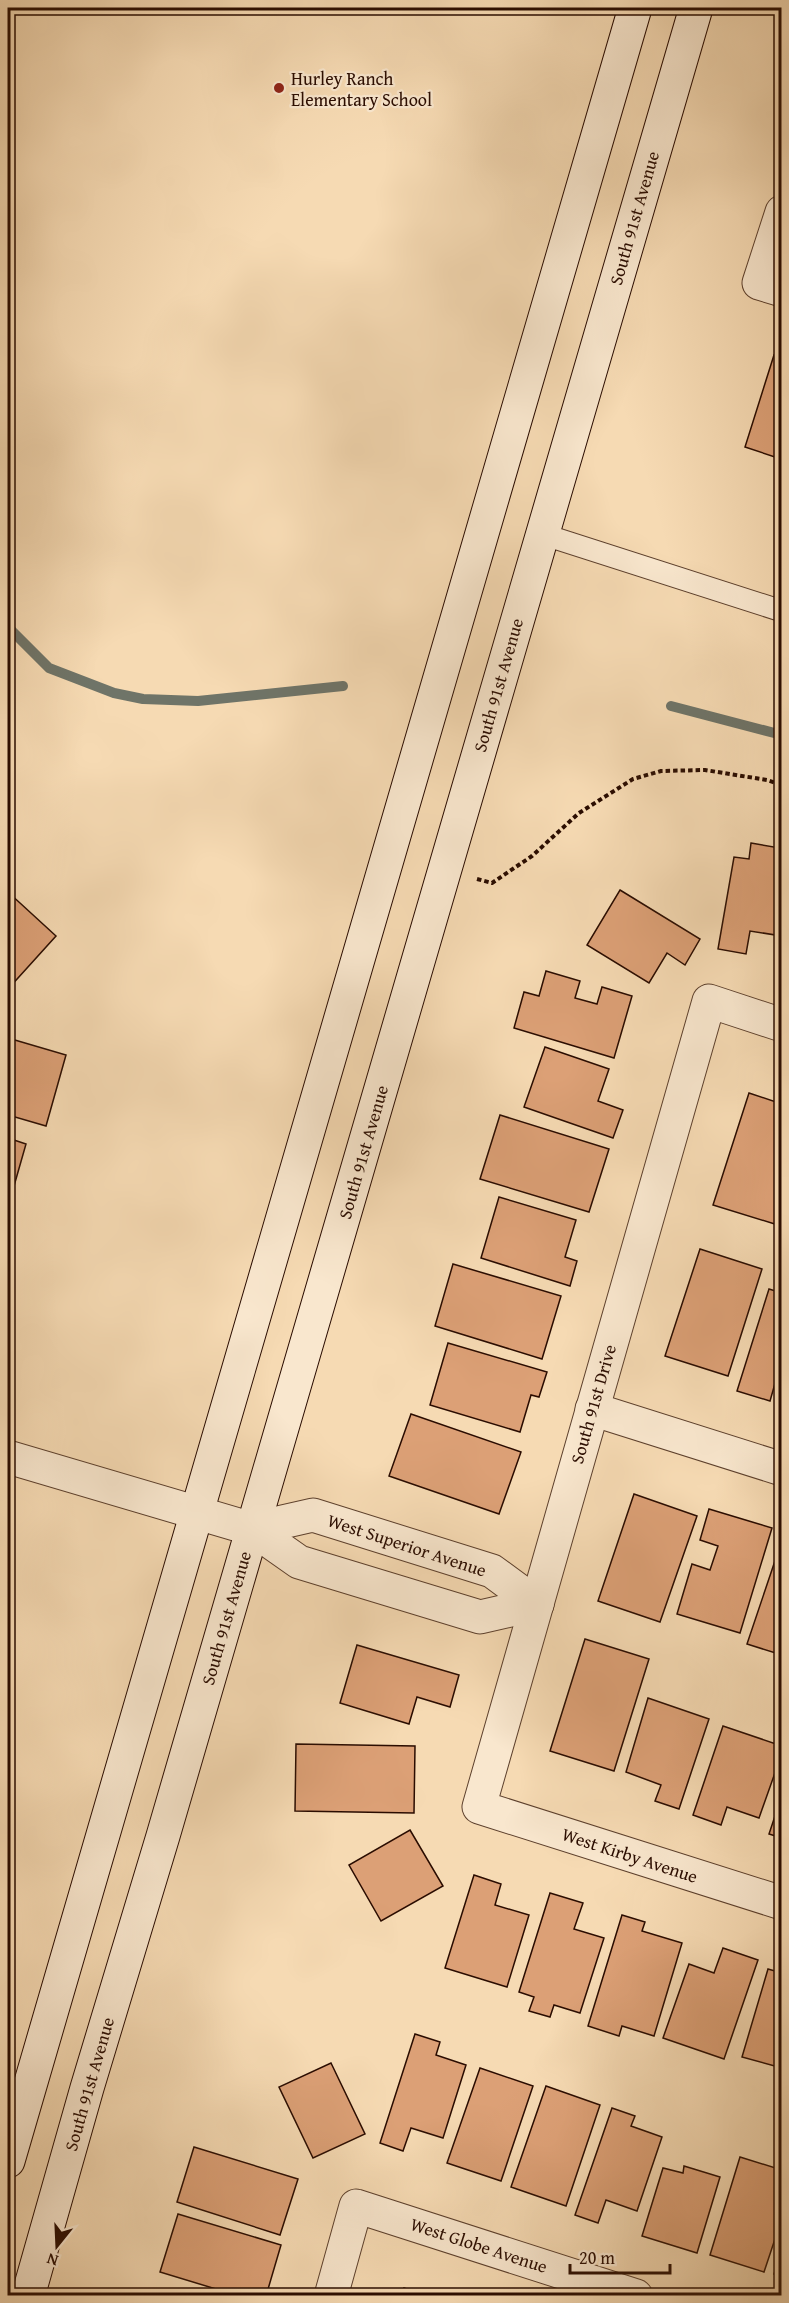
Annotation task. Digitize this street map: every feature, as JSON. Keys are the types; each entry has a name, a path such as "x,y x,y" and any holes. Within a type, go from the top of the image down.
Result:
{"main road":[{"path":"8,2161 195,1512 635,8"},
{"name":"South 91st Avenue","path":"28,2295 696,8"},
{"path":"770,286 782,212"},
{"name":"South 91st Drive","path":"479,1807 709,1001 782,1024"},
{"path":"592,1409 782,1469"},
{"name":"West Superior Avenue","path":"8,1457 252,1529 298,1562 480,1617 537,1604"},
{"name":"West Superior Avenue","path":"252,1529 313,1515 492,1571 537,1604"},
{"name":"West Kirby Avenue","path":"479,1807 782,1903"},
{"name":"West Globe Avenue","path":"331,2295 356,2206 636,2295"}],"lane":[{"path":"542,534 782,611"}],"path":[{"path":"444,872 492,883 532,856 579,813 633,779 661,771 705,770 767,780 782,785"}],"building":[{"path":"774,355 782,357 782,472 777,470 781,459 745,447"},
{"path":"751,843 780,848 777,863 782,864 782,936 750,931 746,954 718,949 734,857 749,859"},
{"path":"620,890 700,939 685,965 667,953 649,983 587,945"},
{"path":"8,892 56,936 8,989"},
{"path":"546,971 580,981 575,998 597,1004 602,987 632,996 614,1058 514,1028 524,992 539,996"},
{"path":"8,1038 66,1055 46,1126 8,1115"},
{"path":"545,1047 609,1069 598,1101 623,1110 613,1138 524,1107"},
{"path":"749,1093 782,1104 782,1215 778,1225 713,1205"},
{"path":"500,1115 609,1149 589,1212 480,1179"},
{"path":"8,1138 26,1144 8,1207"},
{"path":"499,1197 576,1220 565,1257 577,1261 570,1286 481,1258"},
{"path":"700,1249 762,1269 728,1376 665,1356"},
{"path":"453,1264 561,1296 542,1359 435,1326"},
{"path":"769,1289 782,1293 782,1374 778,1373 770,1401 737,1391"},
{"path":"448,1343 547,1372 539,1397 531,1395 520,1432 430,1405"},
{"path":"411,1414 521,1452 499,1514 389,1476"},
{"path":"634,1494 697,1516 660,1622 598,1601"},
{"path":"709,1509 772,1528 740,1633 677,1614 692,1564 710,1570 718,1546 700,1540"},
{"path":"782,1540 782,1655 747,1644"},
{"path":"585,1639 649,1659 614,1771 550,1751"},
{"path":"357,1645 459,1675 450,1707 417,1697 409,1724 340,1703"},
{"path":"648,1698 709,1719 679,1809 655,1801 661,1785 626,1772"},
{"path":"723,1726 782,1746 782,1753 759,1818 727,1807 721,1825 693,1815"},
{"path":"296,1744 415,1746 414,1813 295,1811"},
{"path":"782,1795 782,1838 769,1834"},
{"path":"410,1830 443,1886 381,1921 349,1865"},
{"path":"474,1875 501,1884 495,1905 529,1915 507,1987 445,1968"},
{"path":"550,1893 583,1903 574,1929 604,1938 580,2013 554,2005 550,2017 529,2011 534,1997 519,1992"},
{"path":"622,1915 645,1922 642,1931 682,1943 654,2036 622,2026 619,2036 588,2026"},
{"path":"723,1948 758,1960 724,2059 663,2038 689,1964 714,1973"},
{"path":"768,1969 782,1973 782,2068 742,2057"},
{"path":"415,2034 440,2042 436,2055 466,2065 443,2138 411,2128 403,2151 380,2143"},
{"path":"331,2063 365,2134 313,2158 279,2087"},
{"path":"480,2068 533,2086 501,2181 447,2163"},
{"path":"546,2086 600,2105 566,2206 511,2187"},
{"path":"612,2108 635,2116 631,2126 662,2137 637,2211 606,2200 598,2223 575,2215"},
{"path":"194,2147 298,2179 280,2235 177,2202"},
{"path":"740,2157 782,2170 782,2218 764,2272 710,2255"},
{"path":"684,2166 720,2177 697,2253 642,2236 663,2168 683,2173"},
{"path":"178,2214 281,2245 266,2296 239,2296 160,2272"},
{"path":"782,2251 782,2276 774,2274"},
{"path":"404,2288 427,2296 402,2296"}],"waterway":[{"path":"8,627 49,668 114,693 143,699 198,701 343,686"},
{"path":"671,706 782,735"}],"place":[{"name":"Hurley Ranch Elementary School","path":"279,88"}]}
